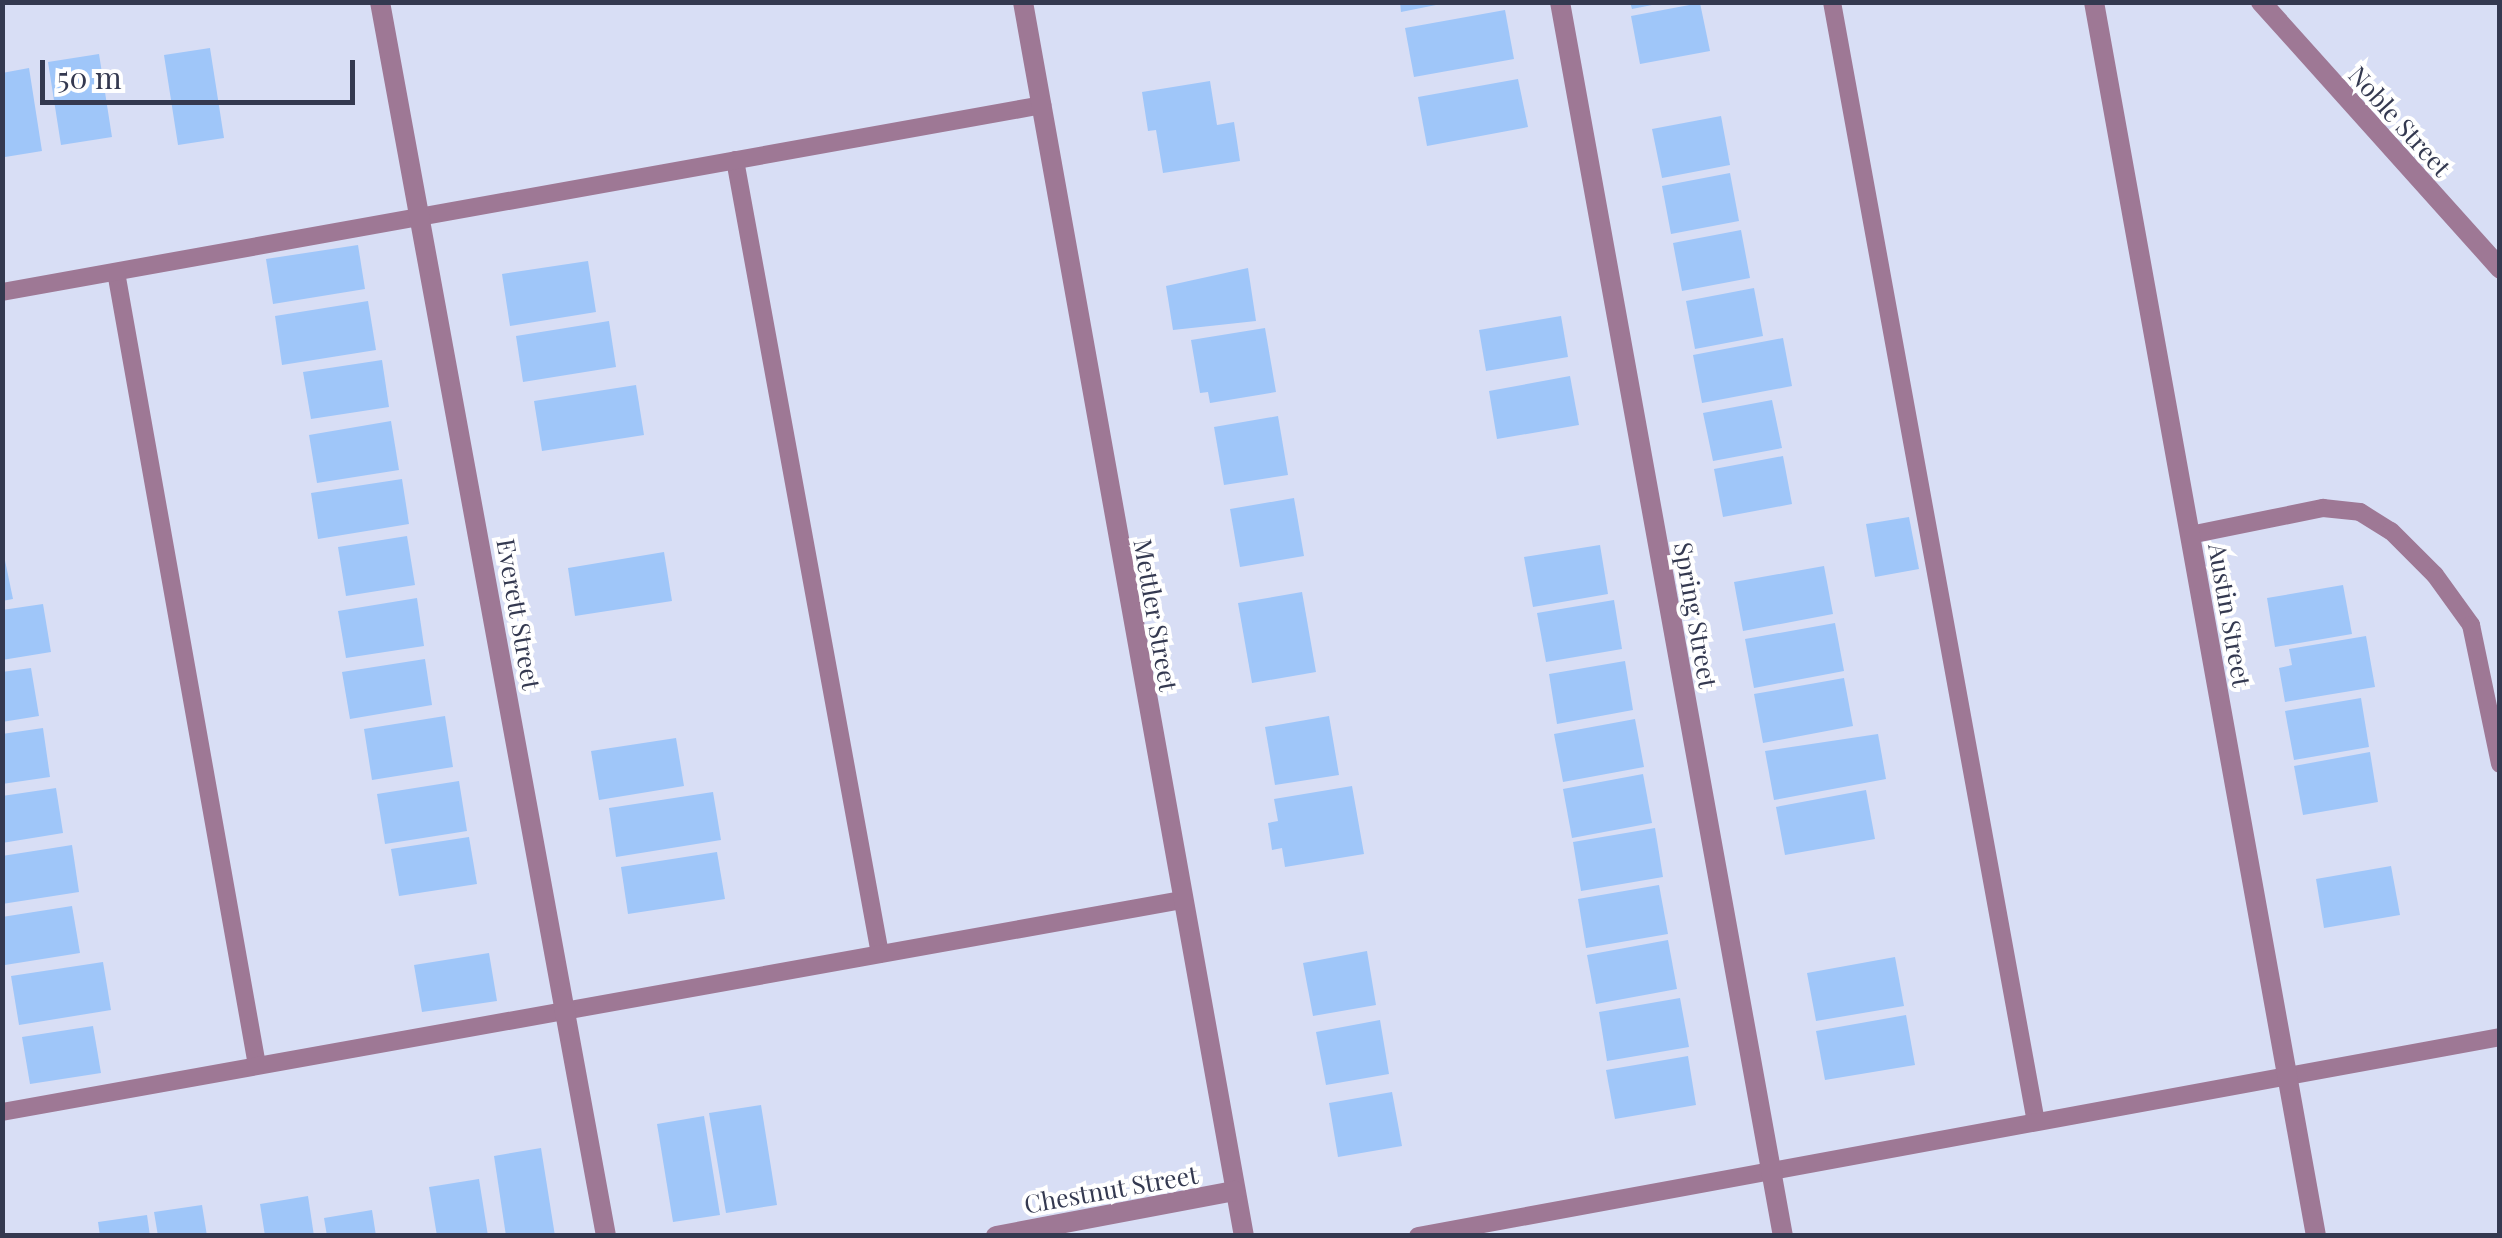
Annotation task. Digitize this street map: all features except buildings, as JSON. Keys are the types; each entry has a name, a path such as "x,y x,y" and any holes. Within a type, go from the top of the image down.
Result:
{"street":[{"name":"Everett Street","path":"380,2 423,218 606,1236"},
{"name":"Mettler Street","path":"1023,2 1244,1236"},
{"name":"Spring Street","path":"1560,2 1783,1236"},
{"name":"Austin Street","path":"2094,2 2316,1236"},
{"name":"Noble Street","path":"2263,4 2500,268"},
{"name":"Chestnut Street","path":"996,1236 1235,1192"}],"lane":[{"path":"1832,2 2036,1122"},
{"path":"2,292 1042,105"},
{"path":"735,160 880,954"},
{"path":"116,272 257,1066"},
{"path":"2190,535 2323,508 2360,512 2391,531 2435,575 2471,625 2500,764"},
{"path":"2,1112 1181,900"},
{"path":"1418,1236 2500,1037"}]}
